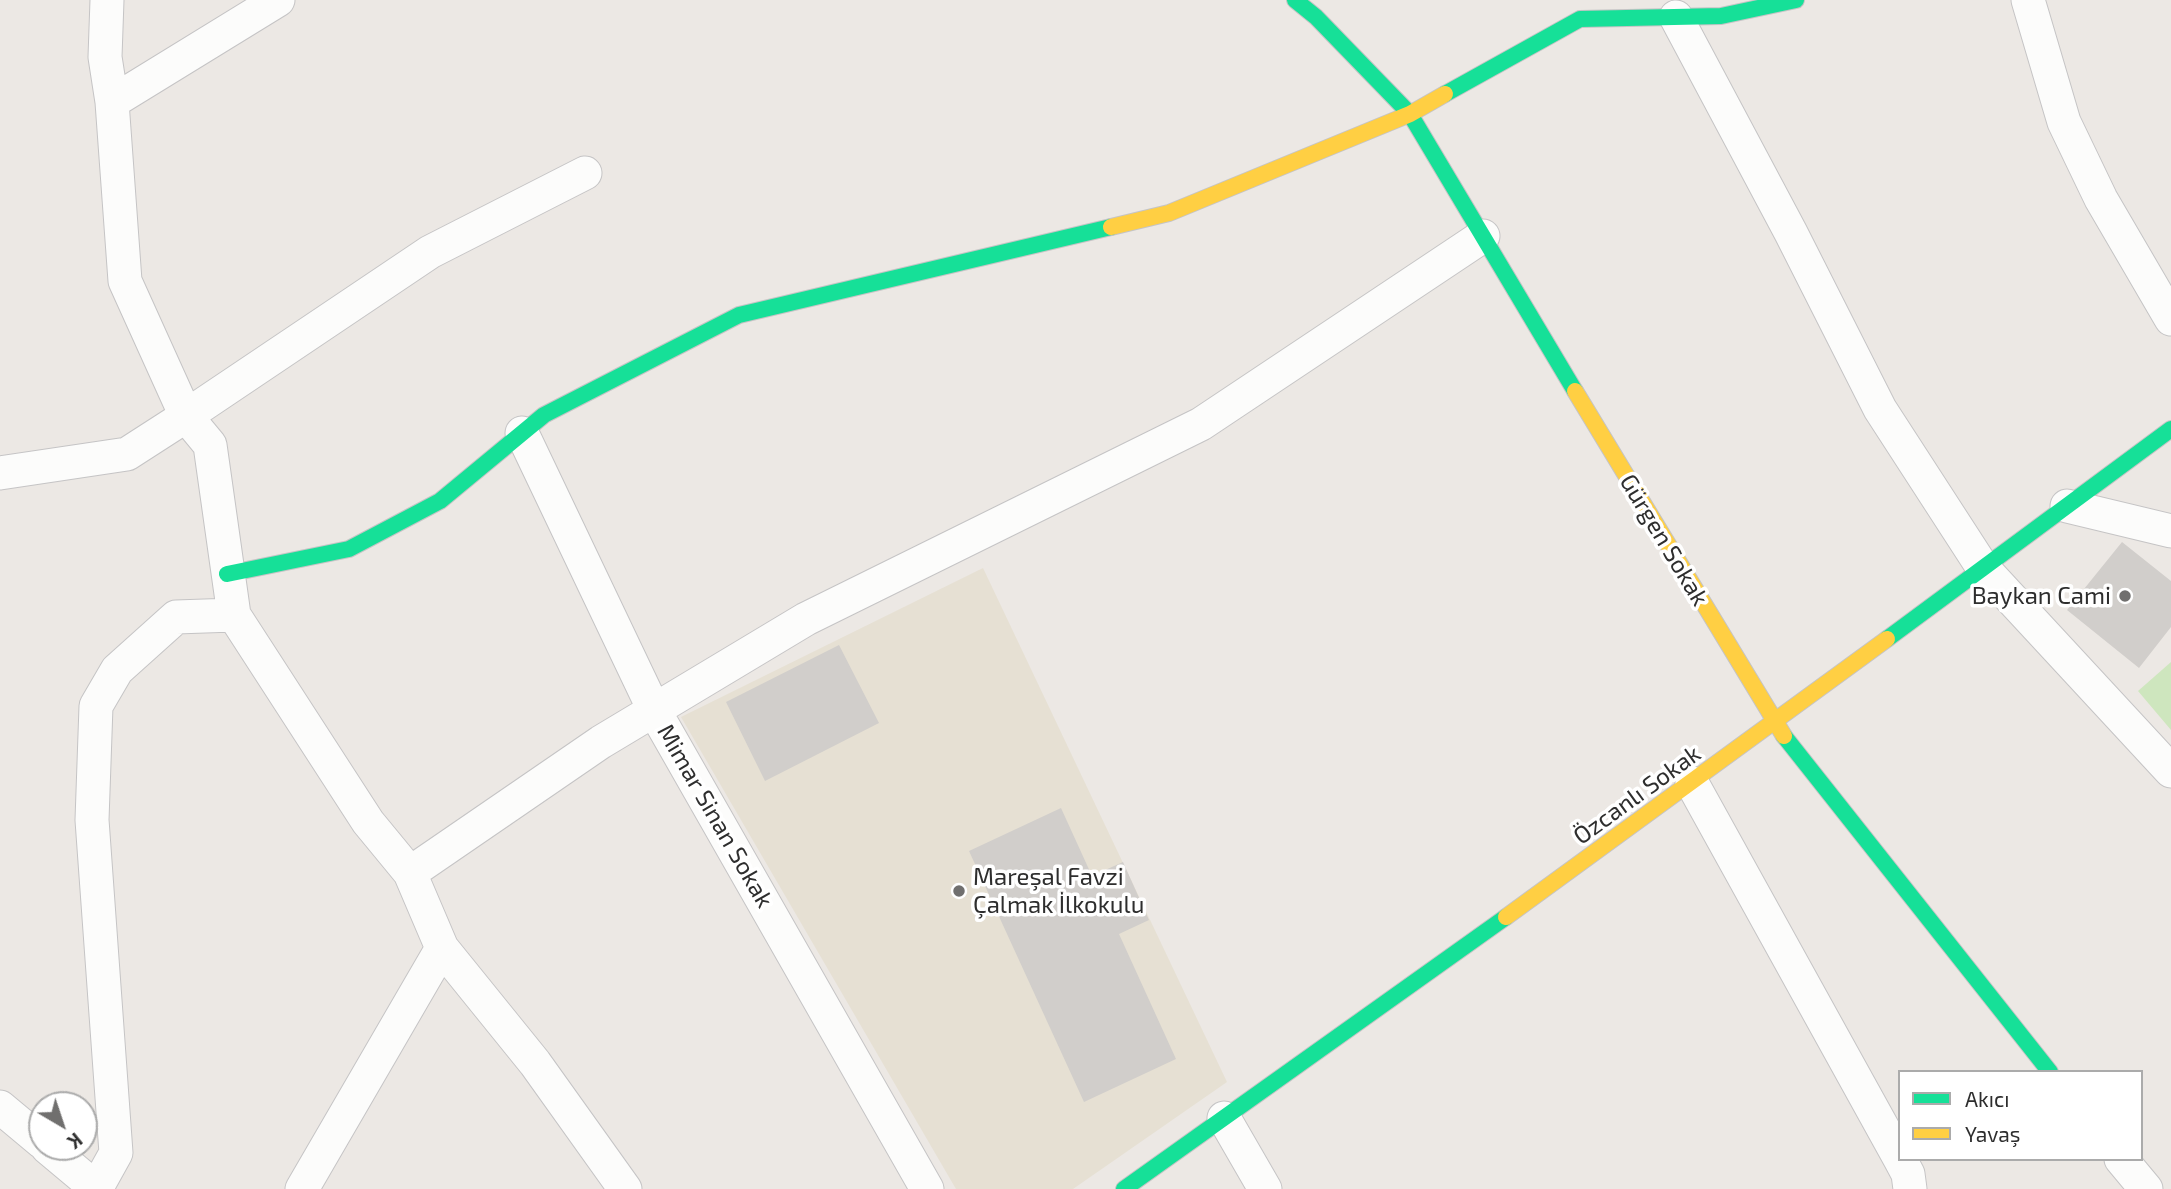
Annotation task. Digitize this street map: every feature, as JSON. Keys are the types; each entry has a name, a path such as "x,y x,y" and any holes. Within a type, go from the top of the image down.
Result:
{"street":[{"path":"107,0 105,57 112,102 125,281 186,416 210,445 234,615 369,822 410,873 442,948 535,1063 625,1189"},
{"path":"112,102 278,0"},
{"name":"Gürgen Sokak","path":"1295,0 1316,17 1410,114 1774,723 2048,1070"},
{"path":"228,574 349,549 440,501 544,415 739,315 1170,213 1410,114 1580,19 1721,16 1796,0"},
{"path":"2028,0 2064,122 2101,199 2171,319"},
{"path":"1676,17 1791,233 1880,409 1983,568 2171,771"},
{"path":"0,473 127,454 430,252 585,173"},
{"path":"410,873 601,742 806,619 1201,424 1483,236"},
{"name":"Özcanlı Sokak","path":"1124,1189 1692,783 2171,429"},
{"name":"Mimar Sinan Sokak","path":"522,433 654,710 927,1189"},
{"path":"2067,506 2171,531"},
{"path":"64,1161 97,1189 116,1153 92,820 96,706 117,670 176,617 234,615"},
{"path":"1692,783 1898,1155"},
{"path":"302,1189 442,948"},
{"path":"0,1107 28,1130"},
{"path":"1223,1118 1265,1189"},
{"path":"1901,1161 1908,1174 1910,1189"},
{"path":"2124,1161 2146,1189"}],"shaded area":[{"name":"Mareşal Favzi Çalmak İlkokulu","path":"983,568 1227,1082 1073,1189 956,1189 681,717"}],"green space":[{"path":"2171,662 2171,730 2138,691"}],"building":[{"name":"Baykan Cami","path":"2122,542 2171,581 2171,627 2139,668 2067,610"},
{"path":"839,645 879,723 765,781 726,702"},
{"path":"1061,808 1092,876 1123,862 1149,920 1119,934 1176,1059 1084,1102 969,851"}],"traffic: fast":[{"path":"1295,0 1316,17 1410,114 1575,391"},
{"path":"1445,94 1580,19 1721,16 1796,0"},
{"path":"227,574 349,549 440,501 544,415 739,315 1111,227"},
{"path":"1887,639 2171,429"},
{"path":"1784,736 2048,1070"},
{"path":"1124,1189 1506,917"}],"traffic: slow":[{"path":"1111,227 1169,213 1410,114 1445,94"},
{"path":"1575,391 1784,736"},
{"path":"1506,917 1887,639"}],"place":[{"name":"Baykan Cami","path":"2125,596"},
{"name":"Mareşal Favzi Çalmak İlkokulu","path":"959,891"}]}
